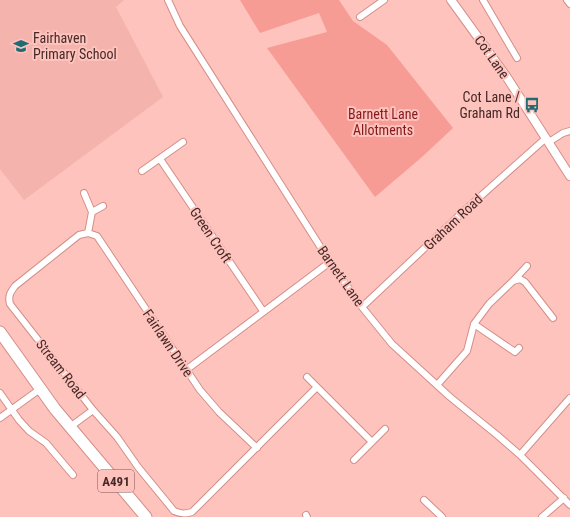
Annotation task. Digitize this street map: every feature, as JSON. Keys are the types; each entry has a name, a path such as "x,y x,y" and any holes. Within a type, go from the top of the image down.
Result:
{"highway":[{"name":"Stream Road","path":"0,332 40,389 146,517"}],"street":[{"name":"Barnett Lane","path":"168,0 180,26 330,262 362,307 392,344 437,385 520,455 570,505"},
{"path":"360,17 384,0"},
{"name":"Cot Lane","path":"451,0 506,76 570,176"},
{"path":"483,0 518,58"},
{"path":"567,0 570,4"},
{"name":"Graham Road","path":"362,307 464,211 547,140 570,131"},
{"path":"142,171 183,142"},
{"name":"Green Croft","path":"160,158 263,311"},
{"path":"84,193 92,212 88,233"},
{"path":"92,212 103,206"},
{"name":"Fairlawn Drive","path":"88,233 97,236 200,390 257,448"},
{"name":"Stream Road","path":"88,233 79,235 15,286 9,295 9,299 10,304 93,410 174,511 179,514 192,512 257,448"},
{"path":"186,370 330,262"},
{"path":"437,385 467,351 474,324 489,304 527,266"},
{"path":"512,281 520,279 525,282 553,318"},
{"path":"474,324 515,352 519,348"},
{"path":"307,377 372,442"},
{"path":"257,448 317,387"},
{"path":"0,418 40,389"},
{"path":"0,393 11,410 29,431 46,443 73,475"},
{"path":"520,455 570,398"},
{"path":"70,427 93,410"},
{"path":"354,460 385,429"},
{"path":"542,517 564,498"},
{"path":"424,500 439,516"}],"shaded area":[{"path":"0,0 124,0 116,7 163,97 24,200 0,169"}],"green space":[{"name":"Barnett Lane Allotments","path":"240,0 339,0 353,21 387,45 453,128 375,197 267,48 327,32 319,13 260,33"}],"place":[{"name":"Fairhaven Primary School","path":"21,46"},
{"name":"Cot Lane / Graham Rd","path":"532,105"}]}
